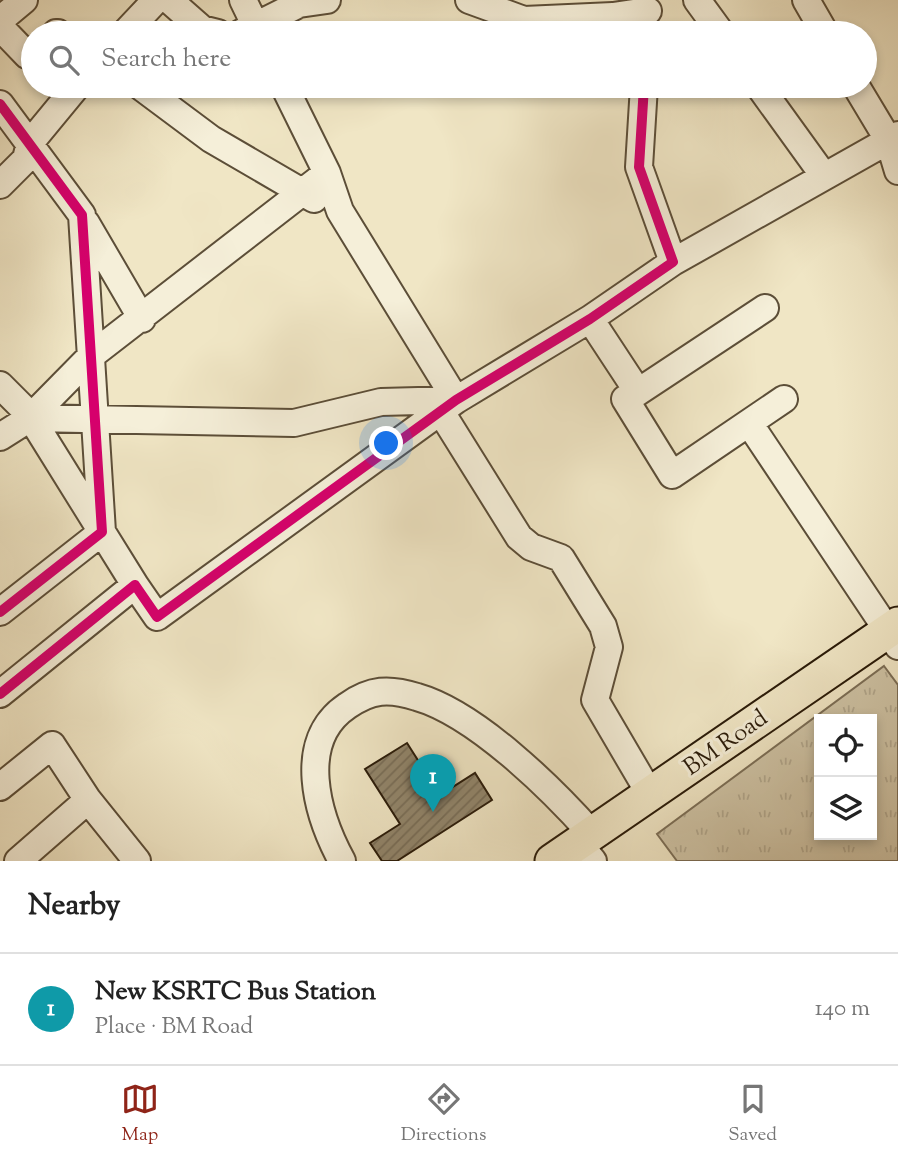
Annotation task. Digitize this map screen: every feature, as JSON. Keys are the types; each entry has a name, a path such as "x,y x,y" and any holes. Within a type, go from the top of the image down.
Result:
{"main road":[{"name":"BM Road","path":"579,850 650,794 894,633"}],"street":[{"path":"0,20 24,0"},
{"path":"136,21 156,0"},
{"path":"169,0 193,21"},
{"path":"243,0 249,21"},
{"path":"269,21 299,4 327,0"},
{"path":"469,0 524,20 650,15"},
{"path":"697,0 712,21"},
{"path":"806,0 818,21"},
{"path":"0,27 21,49"},
{"path":"0,185 26,159 30,143 67,98"},
{"path":"167,98 211,139 301,194 340,211"},
{"path":"290,98 327,173 340,211 519,537 531,547 561,558 603,626 609,647 595,700 650,794"},
{"path":"643,98 639,167 673,262"},
{"path":"768,98 824,176"},
{"path":"865,98 893,138 898,171"},
{"path":"0,104 82,215 142,319"},
{"path":"0,385 30,418 157,617 449,406 590,319 673,262 893,138"},
{"path":"0,437 30,418 92,355 142,319 327,173"},
{"path":"82,215 97,419 102,532"},
{"path":"765,308 625,399 672,475 784,399"},
{"path":"590,319 638,392"},
{"path":"30,418 294,423 381,402 449,406"},
{"path":"749,423 894,633"},
{"path":"0,612 102,532"},
{"path":"0,694 135,585"},
{"path":"342,861 320,812 315,775 319,747 325,727 337,712 369,692 377,691 419,697 454,715 522,762 579,850"},
{"path":"0,787 52,745 88,800 137,861"},
{"path":"18,861 88,800"}],"green space":[{"path":"884,666 898,685 898,861 677,861 657,834 814,718 814,840 877,840 877,714 819,714"}],"building":[{"path":"407,743 440,795 475,773 492,800 397,861 382,861 370,843 400,824 365,769"}],"cycle path":[{"path":"0,694 135,585 157,617 456,400 590,319 673,262 639,167 643,98"},
{"path":"0,104 82,215 102,532 0,612"}],"place":[{"name":"New KSRTC Bus Station","path":"433,812"}]}
